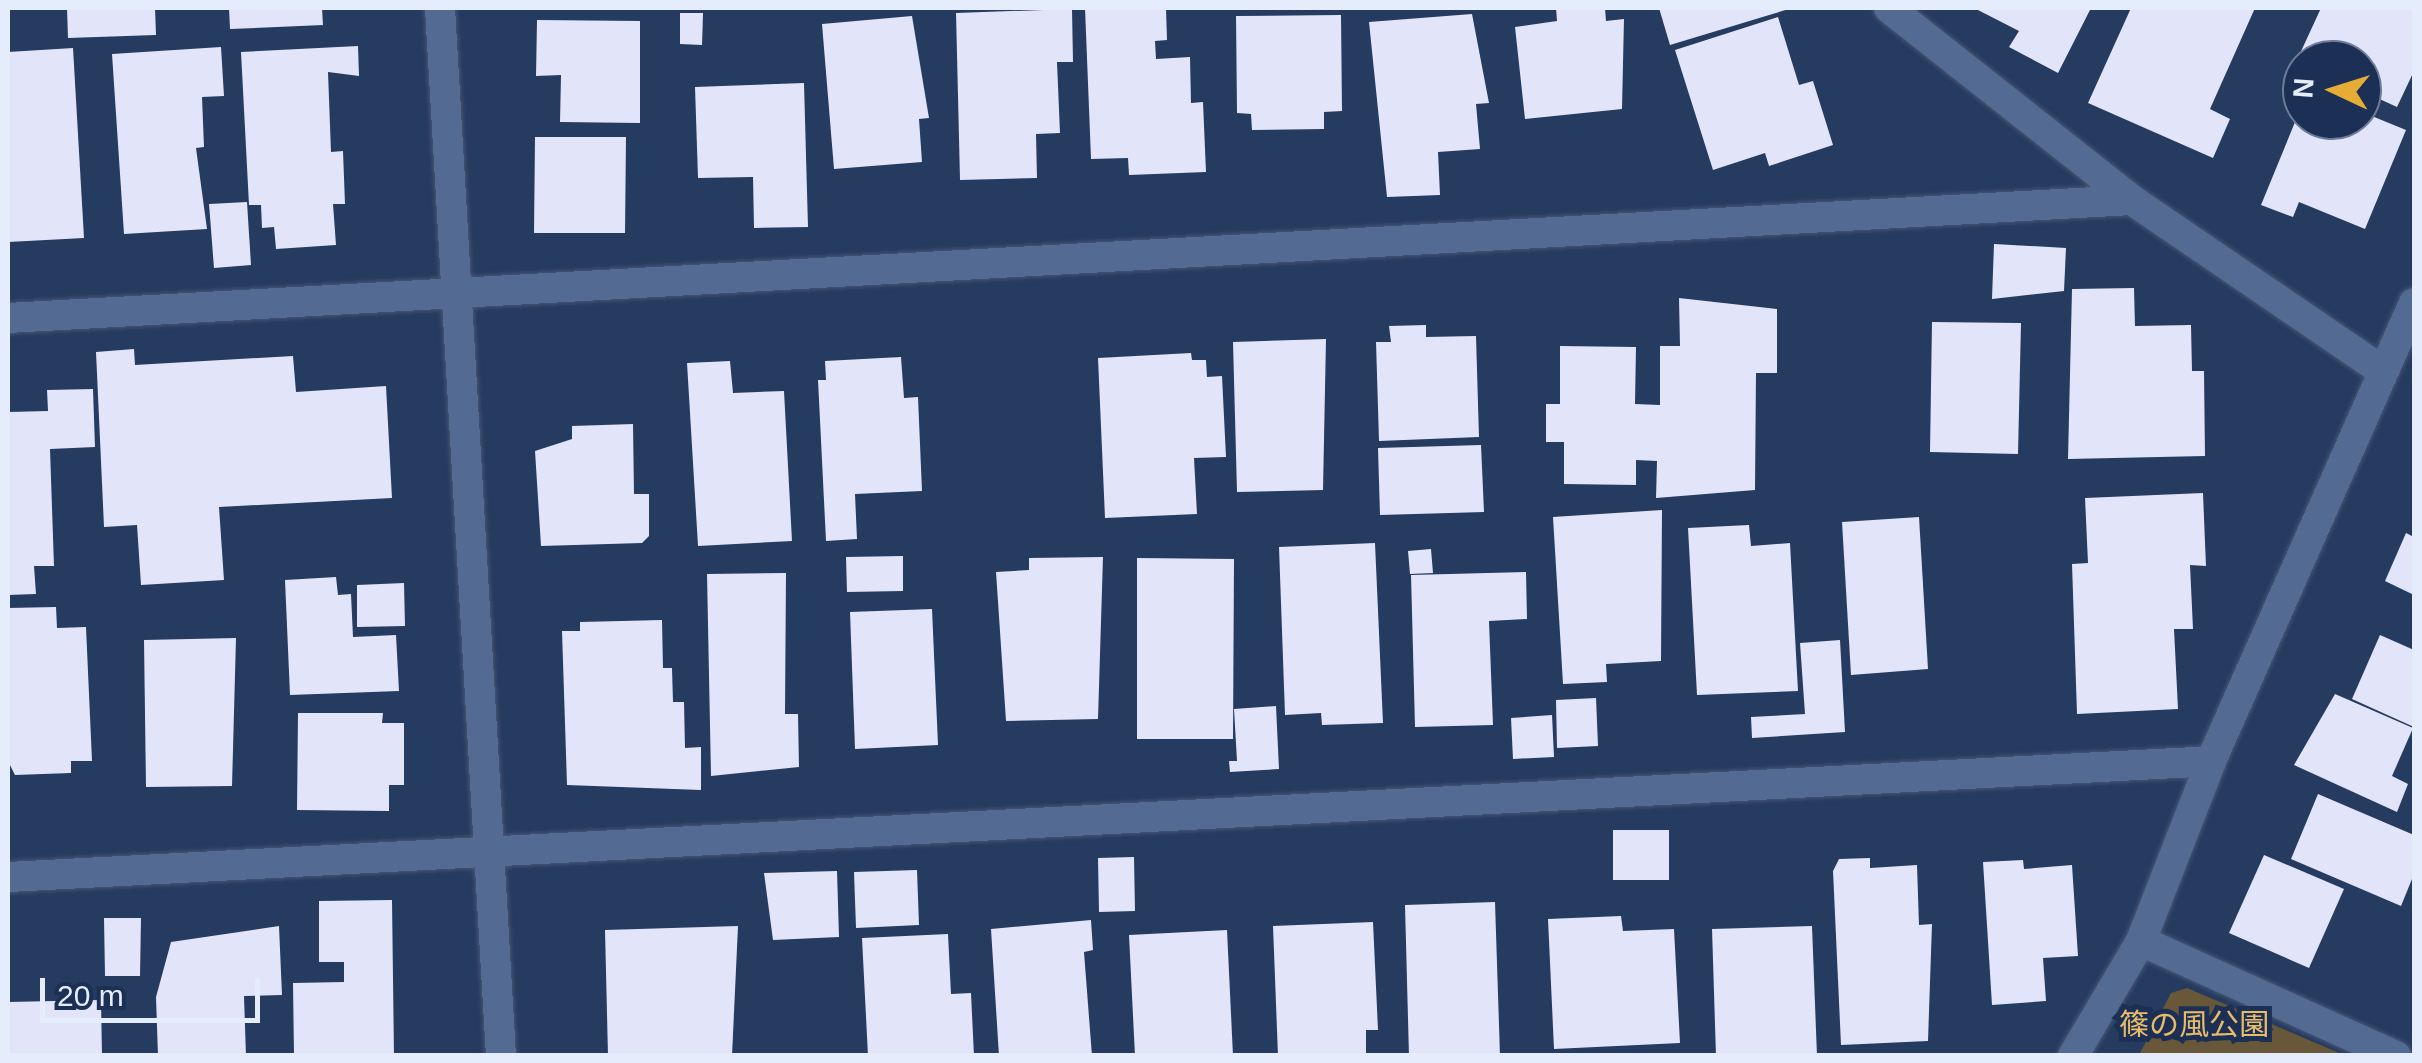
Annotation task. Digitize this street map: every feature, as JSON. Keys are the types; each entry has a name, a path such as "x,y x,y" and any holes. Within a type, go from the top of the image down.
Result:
{"street":[{"path":"440,8 501,1056"},
{"path":"1889,8 2132,200 2384,371"},
{"path":"8,318 459,296 2132,200"},
{"path":"2074,1056 2141,941 2211,762 2414,303"},
{"path":"8,877 2211,762"},
{"path":"2141,941 2396,1056"}],"green space":[{"name":"篠の風公園","path":"2187,988 2344,1055 2139,1055 2171,993"}],"building":[{"path":"67,8 155,8 156,35 68,38"},
{"path":"229,8 322,8 323,25 230,29"},
{"path":"1085,8 1166,8 1167,40 1155,41 1156,59 1190,57 1191,103 1203,102 1206,172 1129,175 1128,158 1091,159"},
{"path":"1556,8 1605,8 1606,21 1624,19 1622,109 1525,119 1515,27 1557,21"},
{"path":"1659,8 1792,8 1670,45"},
{"path":"1974,8 2091,8 2058,73 2009,47 2019,31"},
{"path":"2131,8 2255,8 2210,109 2230,119 2213,158 2088,103"},
{"path":"2321,8 2414,8 2414,71 2397,107 2382,100 2382,40 2306,40"},
{"path":"1072,9 1073,62 1057,62 1060,133 1036,134 1037,178 960,180 956,13"},
{"path":"680,13 703,13 702,45 680,44"},
{"path":"1472,14 1489,103 1476,104 1480,149 1438,152 1440,195 1387,197 1369,22"},
{"path":"1341,15 1342,111 1324,112 1324,129 1252,130 1251,114 1237,113 1236,16"},
{"path":"912,16 929,118 919,119 922,162 834,169 822,24"},
{"path":"1778,17 1799,85 1813,81 1833,145 1769,166 1765,153 1713,170 1675,50"},
{"path":"537,20 640,21 640,123 560,122 561,75 536,76"},
{"path":"358,46 359,76 328,72 331,152 343,151 345,204 333,204 336,245 276,249 274,227 262,228 261,205 249,205 241,52"},
{"path":"221,47 224,96 202,97 204,147 196,148 207,229 124,234 112,54"},
{"path":"73,48 84,238 8,242 8,52"},
{"path":"804,83 808,227 754,228 753,177 698,178 695,87"},
{"path":"2382,120 2406,130 2365,229 2299,202 2293,217 2261,205 2288,140 2382,140"},
{"path":"535,137 626,137 625,233 534,233"},
{"path":"247,202 251,265 214,268 209,204"},
{"path":"1994,244 2066,248 2064,291 1992,299"},
{"path":"2134,288 2135,326 2191,325 2192,371 2204,371 2205,456 2068,459 2072,289"},
{"path":"1679,298 1777,309 1777,373 1756,373 1755,490 1656,498 1657,461 1636,460 1636,485 1564,484 1564,442 1546,442 1546,404 1560,404 1560,346 1636,347 1635,404 1660,405 1660,346 1680,346"},
{"path":"1932,322 2021,323 2018,454 1930,452"},
{"path":"1426,325 1426,337 1476,336 1479,437 1379,441 1376,342 1391,342 1389,326"},
{"path":"1326,339 1323,490 1237,492 1233,342"},
{"path":"134,349 135,365 293,356 296,392 386,386 392,498 219,507 224,580 141,585 137,525 104,527 96,352"},
{"path":"1191,353 1192,360 1206,360 1207,377 1222,376 1226,457 1194,458 1197,514 1105,518 1098,358"},
{"path":"901,357 904,398 918,397 922,491 855,494 857,539 826,541 818,380 826,380 825,361"},
{"path":"730,361 733,393 784,391 792,541 698,546 687,363"},
{"path":"93,389 95,447 50,449 54,566 34,566 36,594 8,595 8,412 48,411 47,390"},
{"path":"633,424 634,494 649,494 649,536 642,543 541,546 535,451 572,439 572,426"},
{"path":"1481,445 1484,512 1380,515 1378,448"},
{"path":"2203,493 2206,566 2190,565 2193,629 2174,629 2178,709 2077,714 2072,564 2088,563 2085,498"},
{"path":"1662,510 1661,661 1606,664 1607,682 1563,684 1553,517"},
{"path":"1919,517 1928,669 1851,675 1842,522"},
{"path":"1749,525 1751,546 1790,543 1798,691 1697,695 1688,528"},
{"path":"2406,533 2414,537 2414,595 2385,581"},
{"path":"1375,543 1383,723 1322,725 1321,713 1285,715 1279,547"},
{"path":"1431,549 1433,573 1410,574 1408,551"},
{"path":"903,556 903,591 847,592 846,557"},
{"path":"1103,557 1098,719 1006,721 996,572 1029,570 1029,558"},
{"path":"1137,558 1234,559 1233,739 1137,739"},
{"path":"1526,572 1527,619 1489,621 1493,725 1415,727 1411,575"},
{"path":"786,573 785,714 798,714 799,767 711,776 707,574"},
{"path":"336,577 338,595 351,594 353,637 396,635 399,691 290,695 285,580"},
{"path":"404,583 405,626 357,627 357,585"},
{"path":"56,607 57,628 86,627 92,761 71,761 71,773 15,775 8,761 8,608"},
{"path":"932,609 938,745 855,749 850,612"},
{"path":"662,620 663,668 672,668 673,702 684,702 685,748 701,747 701,790 567,785 562,631 580,631 580,622"},
{"path":"2380,635 2414,650 2414,727 2352,699"},
{"path":"236,638 232,786 146,787 144,640"},
{"path":"1840,640 1845,732 1752,738 1751,717 1805,714 1800,643"},
{"path":"2335,694 2413,728 2392,776 2408,784 2397,812 2294,765"},
{"path":"1596,698 1598,746 1557,748 1556,700"},
{"path":"1276,706 1279,769 1230,772 1229,761 1237,761 1234,709"},
{"path":"298,713 383,713 382,723 404,723 404,785 389,785 389,811 297,810"},
{"path":"1552,715 1554,757 1513,759 1511,718"},
{"path":"2318,794 2414,835 2414,874 2401,906 2291,859"},
{"path":"1613,830 1669,830 1669,880 1613,880"},
{"path":"2264,855 2344,889 2309,968 2229,933"},
{"path":"1134,857 1135,911 1099,912 1098,858"},
{"path":"1870,858 1870,868 1917,865 1919,925 1932,924 1928,1041 1841,1045 1833,871 1839,859"},
{"path":"2023,860 2024,869 2072,865 2078,956 2043,958 2046,1001 1992,1005 1983,862"},
{"path":"917,870 919,925 856,928 854,872"},
{"path":"837,871 839,937 773,940 764,873"},
{"path":"392,900 394,1056 294,1056 293,983 344,982 344,962 319,962 319,901"},
{"path":"1495,902 1500,1056 1409,1056 1405,905"},
{"path":"1621,916 1623,931 1674,929 1680,1043 1554,1049 1548,919"},
{"path":"104,918 141,918 140,976 105,976"},
{"path":"1091,920 1093,950 1084,952 1092,1056 999,1056 991,929"},
{"path":"1373,922 1378,1030 1366,1030 1366,1056 1278,1056 1273,926"},
{"path":"279,926 282,995 244,996 246,1056 158,1056 156,997 171,942"},
{"path":"738,926 732,1056 608,1056 605,930"},
{"path":"1812,926 1817,1056 1716,1056 1712,929"},
{"path":"1227,930 1233,1056 1135,1056 1129,935"},
{"path":"948,934 951,994 971,993 974,1056 868,1056 862,938"},
{"path":"101,1000 102,1056 8,1056 8,1002"}]}
